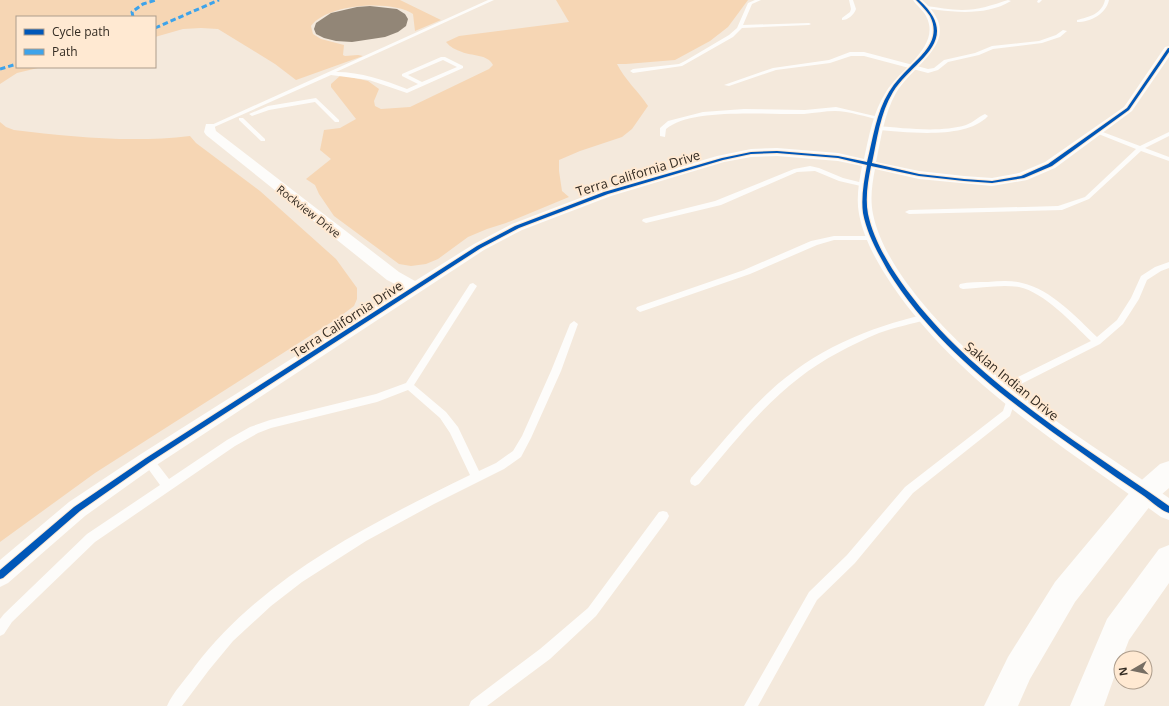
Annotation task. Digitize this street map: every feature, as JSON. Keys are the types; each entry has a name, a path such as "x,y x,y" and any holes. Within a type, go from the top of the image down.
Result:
{"street":[{"name":"Saklan Indian Drive","path":"921,4 935,27 935,38 928,50 894,88 879,123 865,185 866,214 873,238 900,285 942,337 961,355 986,377 1056,431 1169,510"},
{"name":"Terra California Drive","path":"0,575 77,509 148,460 479,247 517,227 606,193 722,159 751,153 777,152 838,157 919,175 992,182 1022,177 1050,165 1128,109 1166,57"},
{"name":"Rockview Drive","path":"210,130 282,190 393,276 415,288"},
{"path":"1001,706 1019,668 1065,592 1145,493 1169,472"},
{"path":"1087,706 1118,630 1169,559"}],"lane":[{"path":"210,130 327,74 492,0"},
{"path":"633,71 680,65 731,36 740,27 750,3 759,0"},
{"path":"844,20 853,14 854,5 851,0"},
{"path":"1079,21 1099,14 1107,4 1107,0"},
{"path":"921,4 958,11 972,11 991,8 1009,1"},
{"path":"740,27 809,24"},
{"path":"727,85 775,68 830,61 850,54 864,54 932,71 942,66 946,61 977,54 992,48 1048,40 1065,31"},
{"path":"327,74 350,73 374,78 407,91 461,67 443,58 404,74 422,84"},
{"path":"210,130 268,108 316,100 337,121"},
{"path":"663,136 663,128 670,122 704,114 744,111 805,112 836,109 879,123 920,130 959,128 976,125 982,121 985,116"},
{"path":"241,119 263,140"},
{"path":"1098,132 1169,159"},
{"path":"909,212 1059,208 1087,198 1140,148 1169,134"},
{"path":"646,221 718,203 796,170 810,168 817,169 841,180 865,185"},
{"path":"640,309 747,272 814,243 834,238 873,238"},
{"path":"751,706 813,596 851,559 909,490 1008,413 1017,382 1097,342 1120,322 1135,299 1144,278 1158,269 1169,265"},
{"path":"963,286 1005,284 1023,285 1043,296 1064,311 1097,342"},
{"path":"0,630 14,613 91,538 231,443 254,430 270,424 377,398 409,386 472,286"},
{"path":"695,481 742,426 787,382 839,348 891,326 926,317"},
{"path":"174,706 208,660 237,628 300,575 381,525 500,466 517,454 526,438 553,378 574,324"},
{"path":"409,386 443,415 454,430 476,478"},
{"path":"148,460 168,487"},
{"path":"476,706 546,654 592,612 663,516"}],"shaded area":[{"path":"0,0 400,0 441,20 415,31 413,14 391,7 361,6 331,12 319,18 311,26 313,34 321,39 344,45 343,55 345,56 363,56 296,80 275,64 218,29 183,29 156,37 156,16 16,16 16,68 38,68 17,73 0,84"},
{"path":"556,0 748,0 728,27 710,41 675,60 617,64 648,106 632,129 622,137 580,151 559,160 562,191 569,197 468,237 438,259 426,264 411,266 399,264 334,216 319,194 315,185 306,179 331,159 320,150 324,130 340,128 356,119 331,87 331,84 341,75 368,81 379,89 374,101 375,106 381,109 410,107 489,69 493,65 491,61 483,57 458,50 451,47 446,42 459,36 569,22"},
{"path":"0,122 6,127 14,130 80,137 146,139 190,136 196,143 260,191 336,259 357,288 357,299 354,306 338,318 95,473 0,542"}],"building":[{"path":"370,6 397,9 405,14 408,19 406,26 398,32 385,37 352,42 336,41 316,34 314,29 316,23 331,13 357,7"}],"marked path":[{"path":"133,16 132,12 143,4 156,0"},
{"path":"156,28 219,0"},
{"path":"0,69 16,64"}],"cycle path":[{"path":"917,0 932,17 935,37 928,51 895,86 885,105 880,119 865,189 866,214 877,246 894,276 924,316 940,334 976,368 1033,414 1169,510"},
{"path":"0,575 77,509 148,460 479,247 517,227 606,193 722,159 751,153 777,152 838,157 919,175 964,180 992,182 1022,177 1050,165 1128,109 1169,49"}]}
